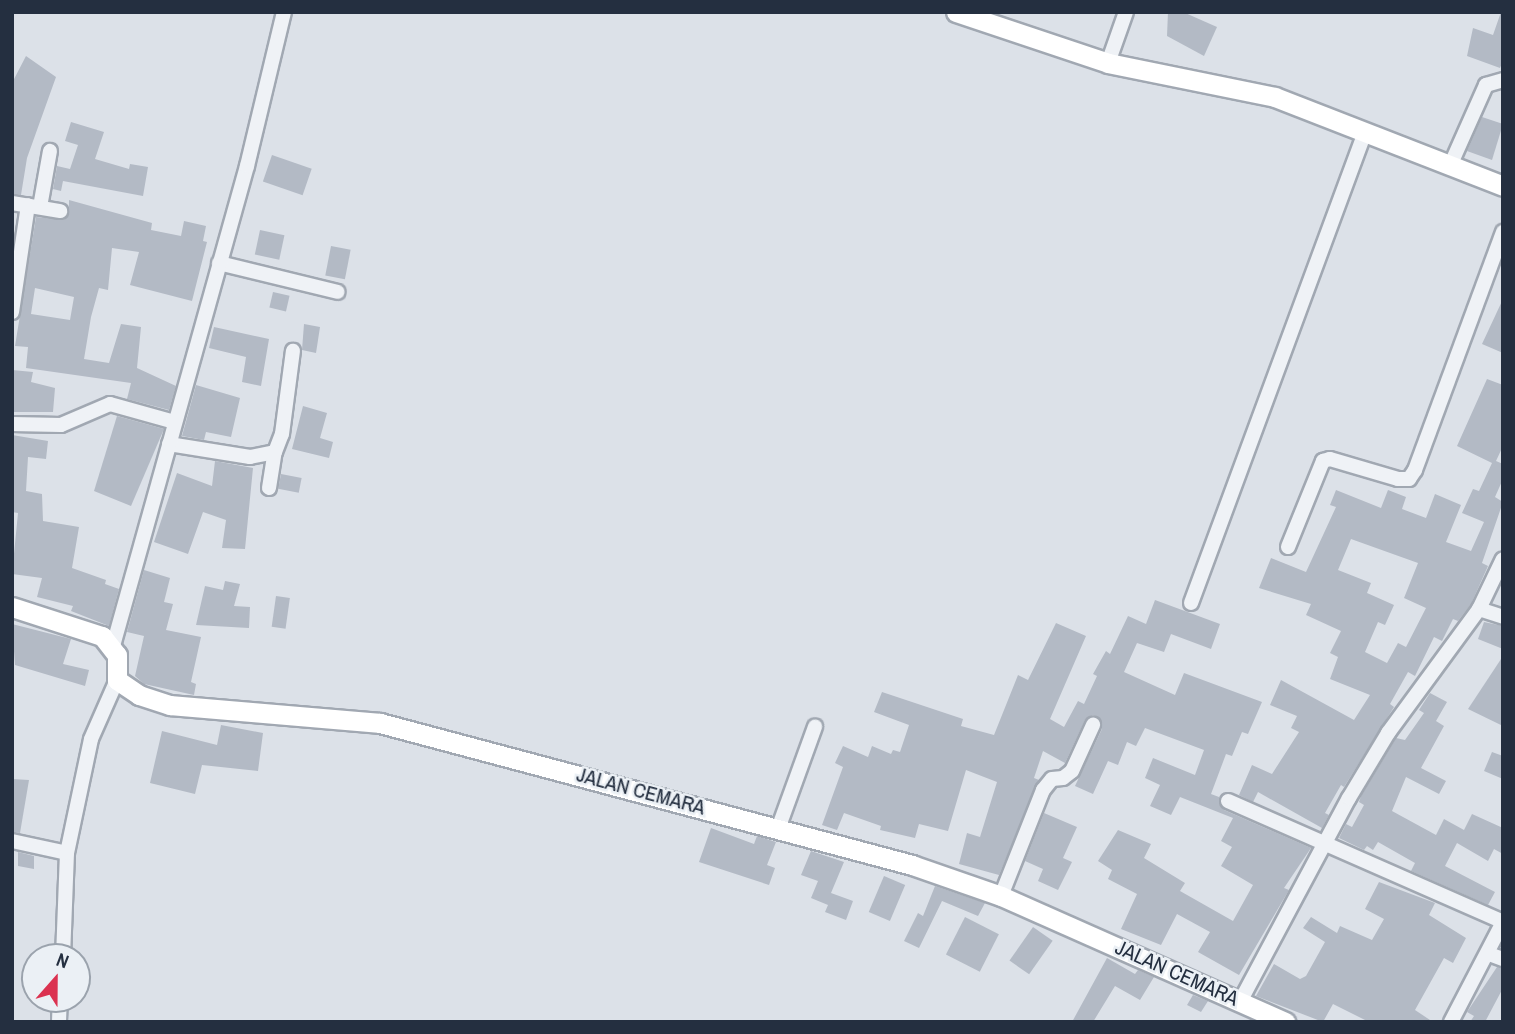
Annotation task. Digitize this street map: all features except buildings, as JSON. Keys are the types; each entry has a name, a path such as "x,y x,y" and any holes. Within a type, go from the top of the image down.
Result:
{"street":[{"path":"64,943 67,853 91,739 117,680 114,646 219,263 284,12"},
{"path":"956,12 1108,63 1233,85 1365,132 1503,186"},
{"path":"1108,63 1126,12"},
{"path":"1450,166 1486,85 1503,80"},
{"path":"1191,603 1365,132"},
{"path":"12,312 34,206 50,151"},
{"path":"12,203 60,211"},
{"path":"1288,547 1323,461 1330,458 1398,479 1409,479 1415,470 1503,232"},
{"path":"219,263 338,292"},
{"path":"269,488 275,452 282,434 293,351"},
{"path":"12,424 61,425 110,404 175,422"},
{"path":"169,444 250,457 275,452"},
{"path":"1241,1000 1323,846 1388,733 1479,609 1503,559"},
{"path":"12,607 79,626 114,646"},
{"path":"1479,609 1503,617"},
{"name":"JALAN CEMARA","path":"117,680 123,688 170,705 354,720 421,732 912,865 1001,896 1241,1000 1285,1022"},
{"path":"1001,896 1043,790 1052,779 1073,771 1093,724"},
{"path":"778,829 815,727"},
{"path":"1228,801 1323,846 1503,922 1496,957 1451,1022"},
{"path":"12,841 67,853"}]}
